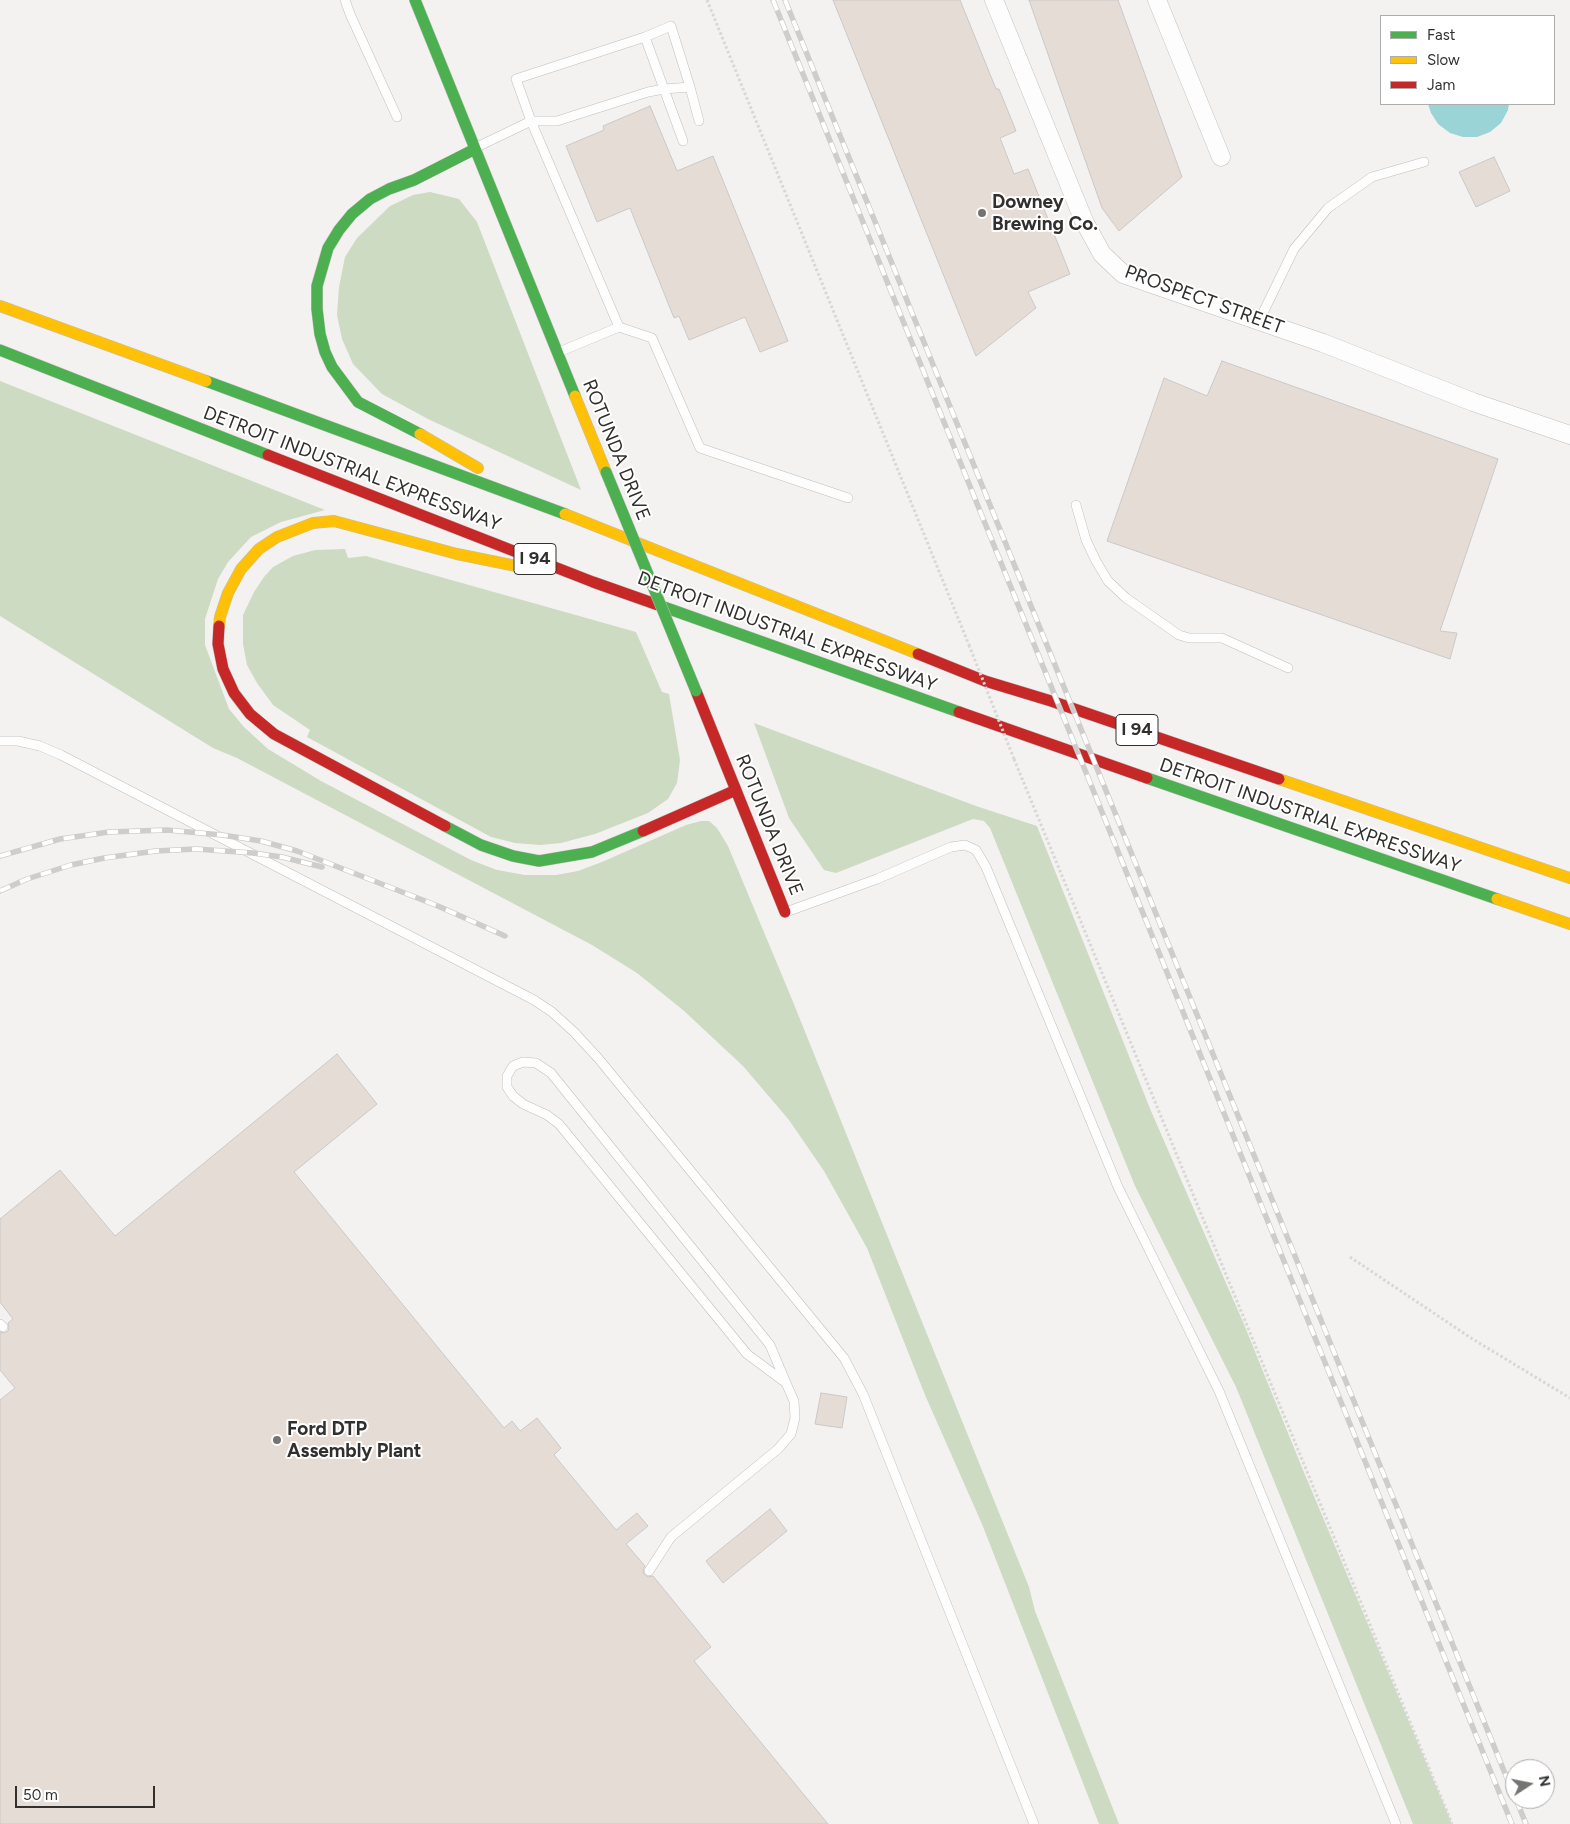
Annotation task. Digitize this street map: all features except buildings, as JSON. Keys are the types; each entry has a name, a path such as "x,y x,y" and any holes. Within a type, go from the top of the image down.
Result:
{"main road":[{"name":"ROTUNDA DRIVE","path":"415,0 785,912"},
{"path":"474,148 414,180 389,189 370,200 352,214 328,248 317,286 320,334 332,367 358,402 432,440 526,498"},
{"name":"DETROIT INDUSTRIAL EXPRESSWAY","path":"0,306 526,498 985,681 1051,701 1570,878"},
{"name":"DETROIT INDUSTRIAL EXPRESSWAY","path":"0,350 593,582 1076,754 1570,924"},
{"path":"593,582 457,554 334,521 313,523 277,537 260,550 241,569 228,593 220,618 218,644 223,670 234,693 250,714 274,734 481,845 513,856 539,861 592,852 736,790"}],"street":[{"name":"PROSPECT STREET","path":"994,0 1084,221 1102,254 1123,274 1323,343 1473,402 1570,435"},
{"path":"1156,0 1221,157"}],"lane":[{"path":"345,0 398,117"},
{"path":"619,326 531,121 516,79 645,37 671,26 699,121"},
{"path":"645,37 683,141"},
{"path":"474,148 531,121 557,121 648,92 690,87"},
{"path":"1259,321 1294,248 1328,208 1372,177 1424,162"},
{"path":"557,352 619,326 652,338 700,448 848,498"},
{"path":"1076,505 1086,540 1096,561 1108,580 1126,598 1179,635 1189,638 1222,638 1288,668"},
{"path":"0,741 18,741 33,744 61,755 534,1000 552,1012 574,1032 604,1065 844,1358 863,1394 1034,1824"},
{"path":"785,912 877,879 951,847 964,845 976,850 990,876 1118,1187 1219,1391 1396,1824"},
{"path":"649,1571 671,1537 778,1449 791,1434 795,1418 794,1401 770,1345 550,1072 536,1063 523,1062 513,1066 507,1076 507,1087 513,1096 523,1104 547,1115 558,1124 747,1354 786,1383"}],"path":[{"path":"707,0 1014,758 1452,1824"},
{"path":"1350,1257 1471,1338 1570,1398"}],"green space":[{"path":"430,192 459,199 477,222 581,490 428,419 382,394 353,364 342,339 337,315 339,287 345,257 357,238 390,206 413,195"},
{"path":"0,381 325,510 281,522 251,537 228,562 218,579 205,619 205,645 229,709 244,727 268,749 321,781 471,860 497,870 525,875 556,875 578,871 686,825 701,821 709,821 717,828 728,846 791,997 1029,1587 1035,1611 1119,1824 1099,1824 982,1524 925,1395 867,1248 824,1171 789,1120 743,1066 683,1010 637,973 592,945 237,758 213,748 0,616"},
{"path":"345,549 348,558 366,556 636,632 662,692 669,694 680,760 677,783 668,799 648,813 595,834 561,843 540,845 515,843 491,837 307,737 310,730 273,705 247,665 243,644 243,615 254,592 273,567 293,556 315,550"},
{"path":"754,723 976,806 1037,826 1151,1111 1243,1322 1452,1824 1413,1824 1236,1387 1135,1186 990,828 984,821 973,819 836,873 824,870 789,818"}],"water":[{"path":"1428,105 1509,105 1501,123 1490,132 1477,137 1463,137 1450,133 1438,124"}],"railway":[{"path":"773,0 1512,1824"},
{"path":"785,0 1505,1773"},
{"path":"0,856 60,839 109,832 167,830 261,841 297,851 438,906 505,936"},
{"path":"0,891 27,879 71,865 104,858 156,851 196,849 253,853 282,857 322,867"},
{"path":"1520,1809 1526,1824"}],"traffic: fast":[{"path":"415,0 575,396"},
{"path":"420,434 358,402 332,367 320,334 317,286 328,248 352,214 370,199 389,189 414,180 475,149"},
{"path":"0,350 268,455"},
{"path":"206,381 565,514"},
{"path":"606,472 696,691"},
{"path":"661,606 959,712"},
{"path":"1147,778 1497,899"},
{"path":"445,826 481,845 513,856 539,861 592,852 643,831"}],"traffic: slow":[{"path":"0,306 206,381"},
{"path":"575,396 606,472"},
{"path":"420,434 478,468"},
{"path":"565,514 918,654"},
{"path":"219,626 228,593 241,569 259,549 277,537 313,523 334,521 457,554 521,567"},
{"path":"1279,779 1570,878"},
{"path":"1497,899 1570,924"}],"traffic: jam":[{"path":"268,455 593,582 661,606"},
{"path":"219,626 218,644 223,669 234,693 250,714 274,734 445,826"},
{"path":"918,654 985,681 1051,701 1279,779"},
{"path":"696,691 785,912"},
{"path":"959,712 1147,778"},
{"path":"643,831 736,790"}],"place":[{"name":"Downey Brewing Co.","path":"982,213"},
{"name":"Ford DTP Assembly Plant","path":"277,1440"}]}
